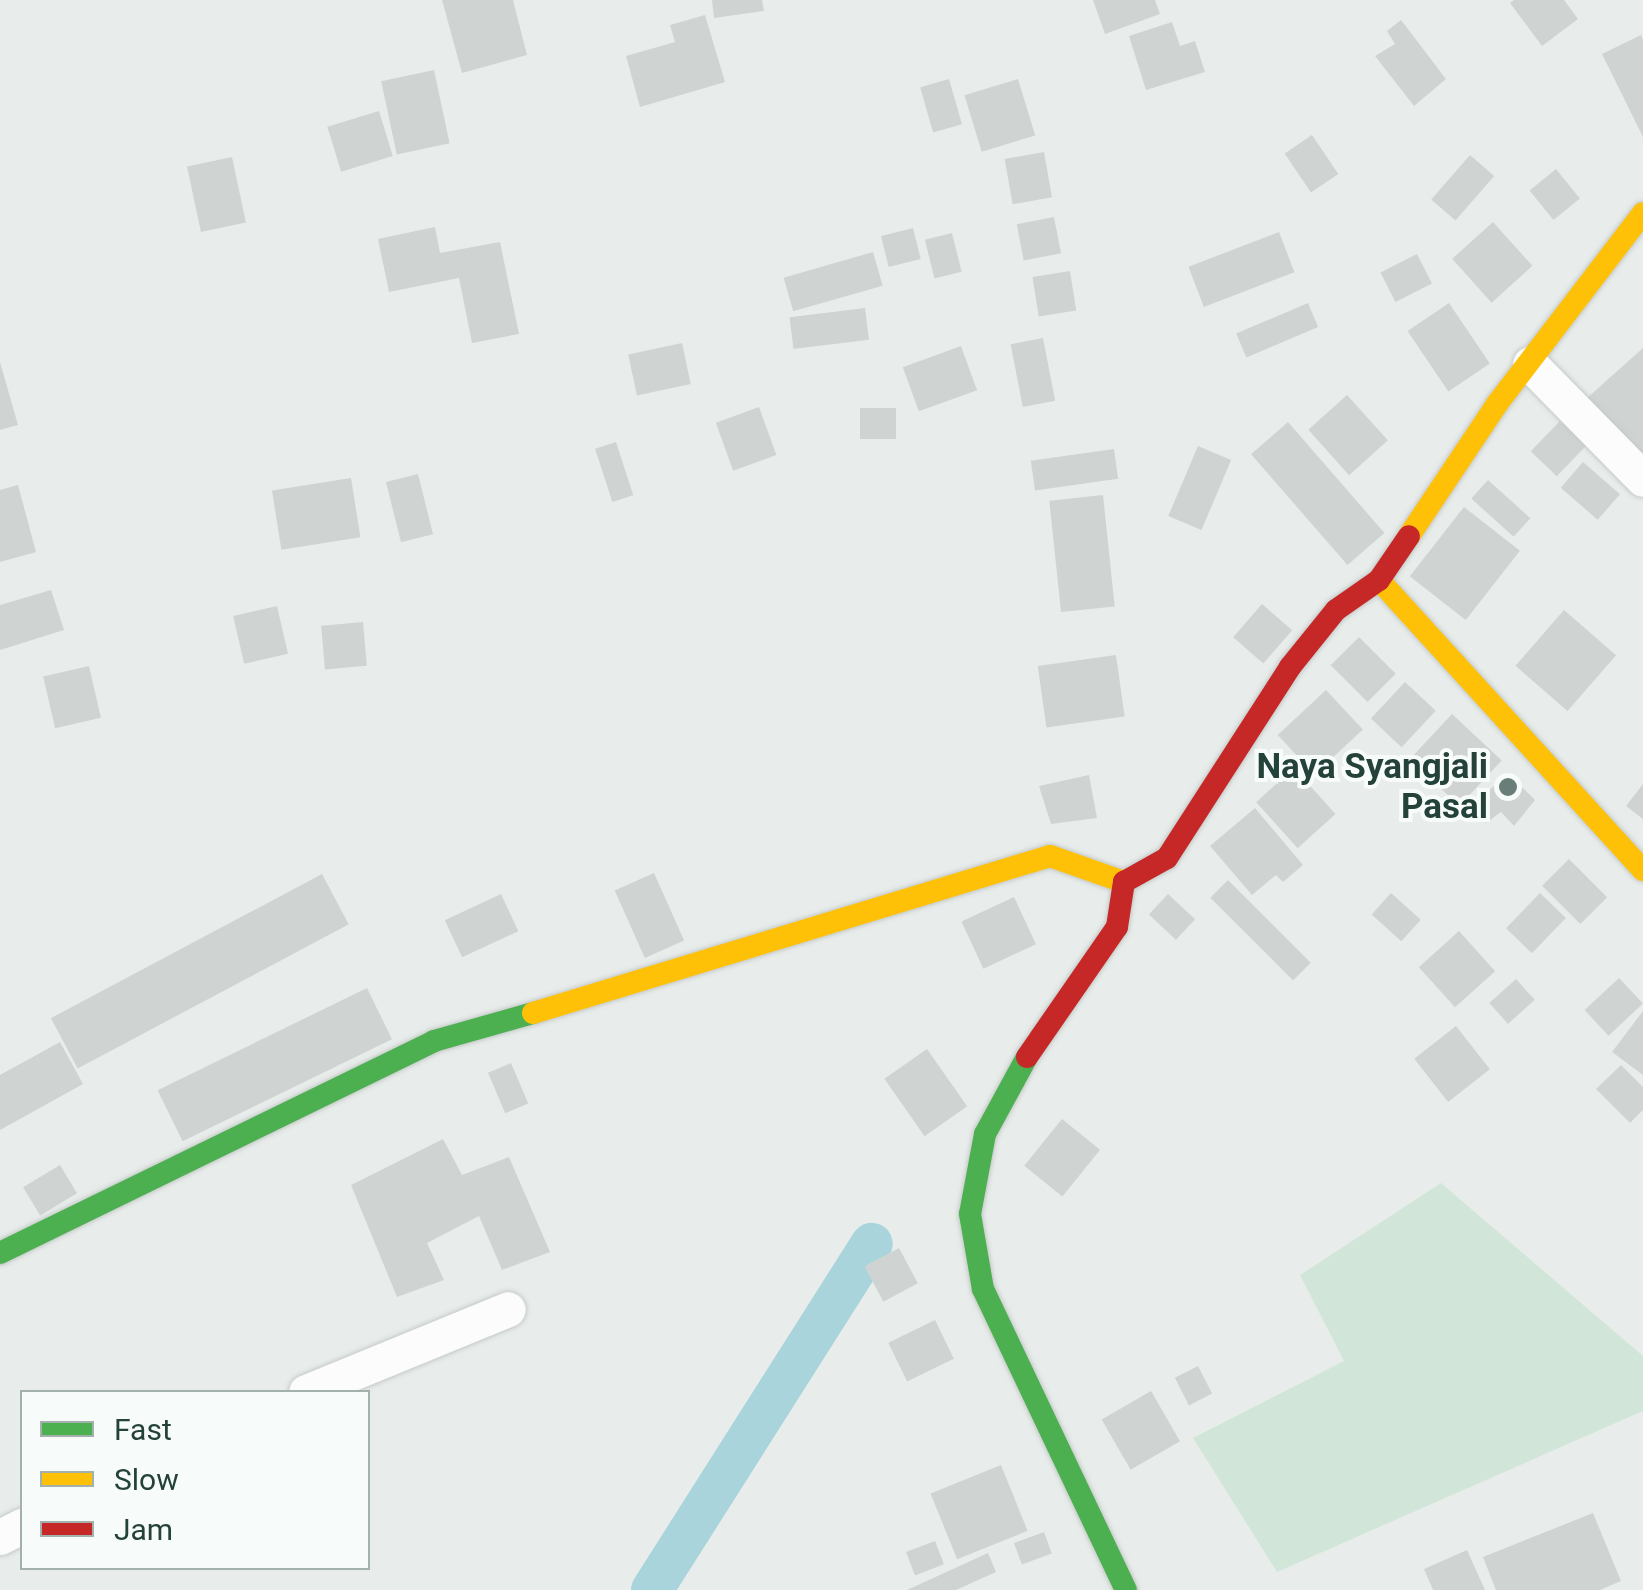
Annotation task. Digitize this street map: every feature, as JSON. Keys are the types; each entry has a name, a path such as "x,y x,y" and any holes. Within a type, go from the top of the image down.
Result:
{"street":[{"path":"0,1253 434,1041 748,952 1050,856 1124,882 1167,858 1290,667 1336,610 1379,580 1530,364 1643,213"},
{"path":"1530,364 1643,479"},
{"path":"1379,580 1643,870"},
{"path":"1124,882 1117,927 1043,1027 984,1134 970,1214 991,1306 1126,1590"},
{"path":"311,1390 508,1309"}],"green space":[{"path":"1441,1183 1643,1356 1643,1411 1277,1572 1193,1438 1344,1361 1300,1275"}],"building":[{"path":"442,0 513,0 527,55 462,73"},
{"path":"712,0 762,0 764,11 714,18"},
{"path":"1093,0 1155,0 1160,14 1105,34"},
{"path":"1564,0 1578,19 1542,46 1510,3"},
{"path":"705,15 725,82 640,107 626,56 675,42 670,25"},
{"path":"1401,20 1446,79 1414,106 1375,56 1395,44 1387,31"},
{"path":"1172,22 1180,46 1195,41 1205,72 1146,90 1129,36"},
{"path":"1641,35 1643,40 1643,137 1602,54"},
{"path":"434,70 450,143 397,155 381,81"},
{"path":"949,79 962,124 933,132 920,87"},
{"path":"1018,79 1035,135 982,152 964,95"},
{"path":"379,111 393,156 341,172 327,127"},
{"path":"1312,135 1338,174 1311,192 1285,153"},
{"path":"1044,152 1052,197 1013,204 1005,159"},
{"path":"1470,155 1494,176 1455,221 1431,200"},
{"path":"232,157 246,223 201,232 187,167"},
{"path":"1556,169 1580,199 1553,220 1530,190"},
{"path":"1054,217 1061,253 1024,261 1017,224"},
{"path":"1493,222 1532,266 1492,303 1452,259"},
{"path":"435,227 440,253 500,242 519,334 472,343 459,278 389,292 378,239"},
{"path":"913,228 921,259 889,267 881,236"},
{"path":"1279,232 1294,272 1204,307 1188,267"},
{"path":"952,233 962,272 935,279 925,240"},
{"path":"873,252 883,286 793,311 784,278"},
{"path":"1417,254 1432,283 1395,302 1380,273"},
{"path":"1070,271 1076,311 1039,316 1032,277"},
{"path":"1308,303 1318,327 1246,357 1236,333"},
{"path":"1449,303 1490,364 1448,391 1408,331"},
{"path":"865,308 869,340 793,349 790,317"},
{"path":"1043,338 1055,401 1023,407 1011,344"},
{"path":"682,343 691,384 637,396 628,354"},
{"path":"961,346 977,390 919,411 903,367"},
{"path":"1643,348 1643,464 1577,407"},
{"path":"0,362 18,425 0,430"},
{"path":"1347,395 1388,440 1349,475 1308,430"},
{"path":"759,407 776,455 733,471 716,423"},
{"path":"860,408 896,408 896,439 860,439"},
{"path":"1560,421 1586,446 1557,476 1531,451"},
{"path":"1288,422 1384,533 1347,565 1251,454"},
{"path":"616,442 633,495 612,502 595,449"},
{"path":"1198,446 1231,460 1201,530 1168,516"},
{"path":"1114,449 1118,479 1035,490 1031,461"},
{"path":"1583,462 1620,494 1598,520 1561,488"},
{"path":"418,474 433,534 401,542 386,482"},
{"path":"351,478 360,537 281,550 272,491"},
{"path":"1488,480 1530,518 1514,537 1471,499"},
{"path":"18,485 36,552 0,562 0,490"},
{"path":"1103,495 1115,606 1061,612 1049,501"},
{"path":"1464,507 1520,551 1466,620 1410,576"},
{"path":"51,590 64,630 0,650 0,605"},
{"path":"1262,604 1292,630 1263,663 1233,637"},
{"path":"277,606 288,654 244,664 233,616"},
{"path":"1564,610 1616,655 1568,711 1515,666"},
{"path":"363,622 367,666 325,669 321,626"},
{"path":"1359,637 1396,674 1367,702 1331,665"},
{"path":"1116,655 1125,716 1046,727 1038,666"},
{"path":"89,666 101,718 55,728 43,677"},
{"path":"1405,682 1436,711 1402,747 1371,719"},
{"path":"1326,690 1363,729 1315,775 1278,735"},
{"path":"1452,714 1502,760 1459,806 1410,759"},
{"path":"1294,768 1335,814 1298,848 1256,802"},
{"name":"Naya Syangjali Pasal","path":"1508,773 1535,800 1514,826 1501,812 1486,823 1471,807"},
{"path":"1089,775 1097,818 1051,824 1039,786"},
{"path":"1643,784 1643,819 1626,806"},
{"path":"1255,808 1303,865 1283,882 1276,875 1252,895 1210,846"},
{"path":"1569,859 1607,897 1580,924 1542,886"},
{"path":"654,873 684,941 645,958 615,890"},
{"path":"322,874 349,924 78,1068 51,1018"},
{"path":"1228,880 1311,963 1293,980 1210,898"},
{"path":"1391,893 1421,920 1401,941 1372,915"},
{"path":"1540,893 1566,918 1532,953 1506,928"},
{"path":"501,894 518,931 462,957 445,920"},
{"path":"1168,894 1195,919 1176,940 1149,914"},
{"path":"1014,897 1036,944 983,969 961,922"},
{"path":"1459,931 1495,971 1455,1007 1419,967"},
{"path":"1619,978 1643,1004 1608,1036 1585,1010"},
{"path":"1516,979 1535,1000 1508,1024 1489,1003"},
{"path":"367,988 392,1039 183,1141 158,1090"},
{"path":"1643,1011 1643,1075 1612,1052"},
{"path":"1456,1026 1490,1069 1448,1102 1414,1059"},
{"path":"60,1042 83,1084 0,1130 0,1075"},
{"path":"927,1049 967,1106 925,1136 884,1079"},
{"path":"511,1063 528,1104 505,1113 488,1073"},
{"path":"1621,1065 1643,1087 1643,1110 1630,1123 1596,1089"},
{"path":"1062,1119 1100,1150 1062,1196 1024,1166"},
{"path":"443,1139 462,1175 509,1157 550,1252 502,1270 479,1216 427,1243 444,1280 397,1297 351,1185"},
{"path":"60,1165 77,1193 40,1215 23,1187"},
{"path":"899,1248 918,1283 883,1302 865,1266"},
{"path":"935,1320 954,1359 907,1381 888,1343"},
{"path":"1198,1366 1212,1394 1189,1405 1175,1378"},
{"path":"1151,1391 1180,1441 1131,1470 1102,1420"},
{"path":"1001,1465 1028,1531 957,1559 931,1493"},
{"path":"1593,1513 1621,1581 1600,1590 1496,1590 1483,1557"},
{"path":"1044,1532 1052,1554 1022,1565 1014,1543"},
{"path":"935,1541 944,1564 915,1575 906,1552"},
{"path":"1467,1550 1485,1590 1433,1590 1424,1569"},
{"path":"988,1553 996,1572 956,1590 907,1590"}],"waterway":[{"path":"652,1590 872,1244"}],"traffic: fast":[{"path":"0,1253 434,1041 533,1013"},
{"path":"1027,1057 985,1134 970,1214 983,1289 1126,1590"}],"traffic: slow":[{"path":"1409,536 1497,404 1643,213"},
{"path":"1379,580 1643,870"},
{"path":"533,1013 1050,856 1124,882"}],"traffic: jam":[{"path":"1027,1057 1117,927 1124,882 1167,858 1290,667 1336,610 1379,580 1409,536"}],"place":[{"name":"Naya Syangjali Pasal","path":"1508,787"}]}
